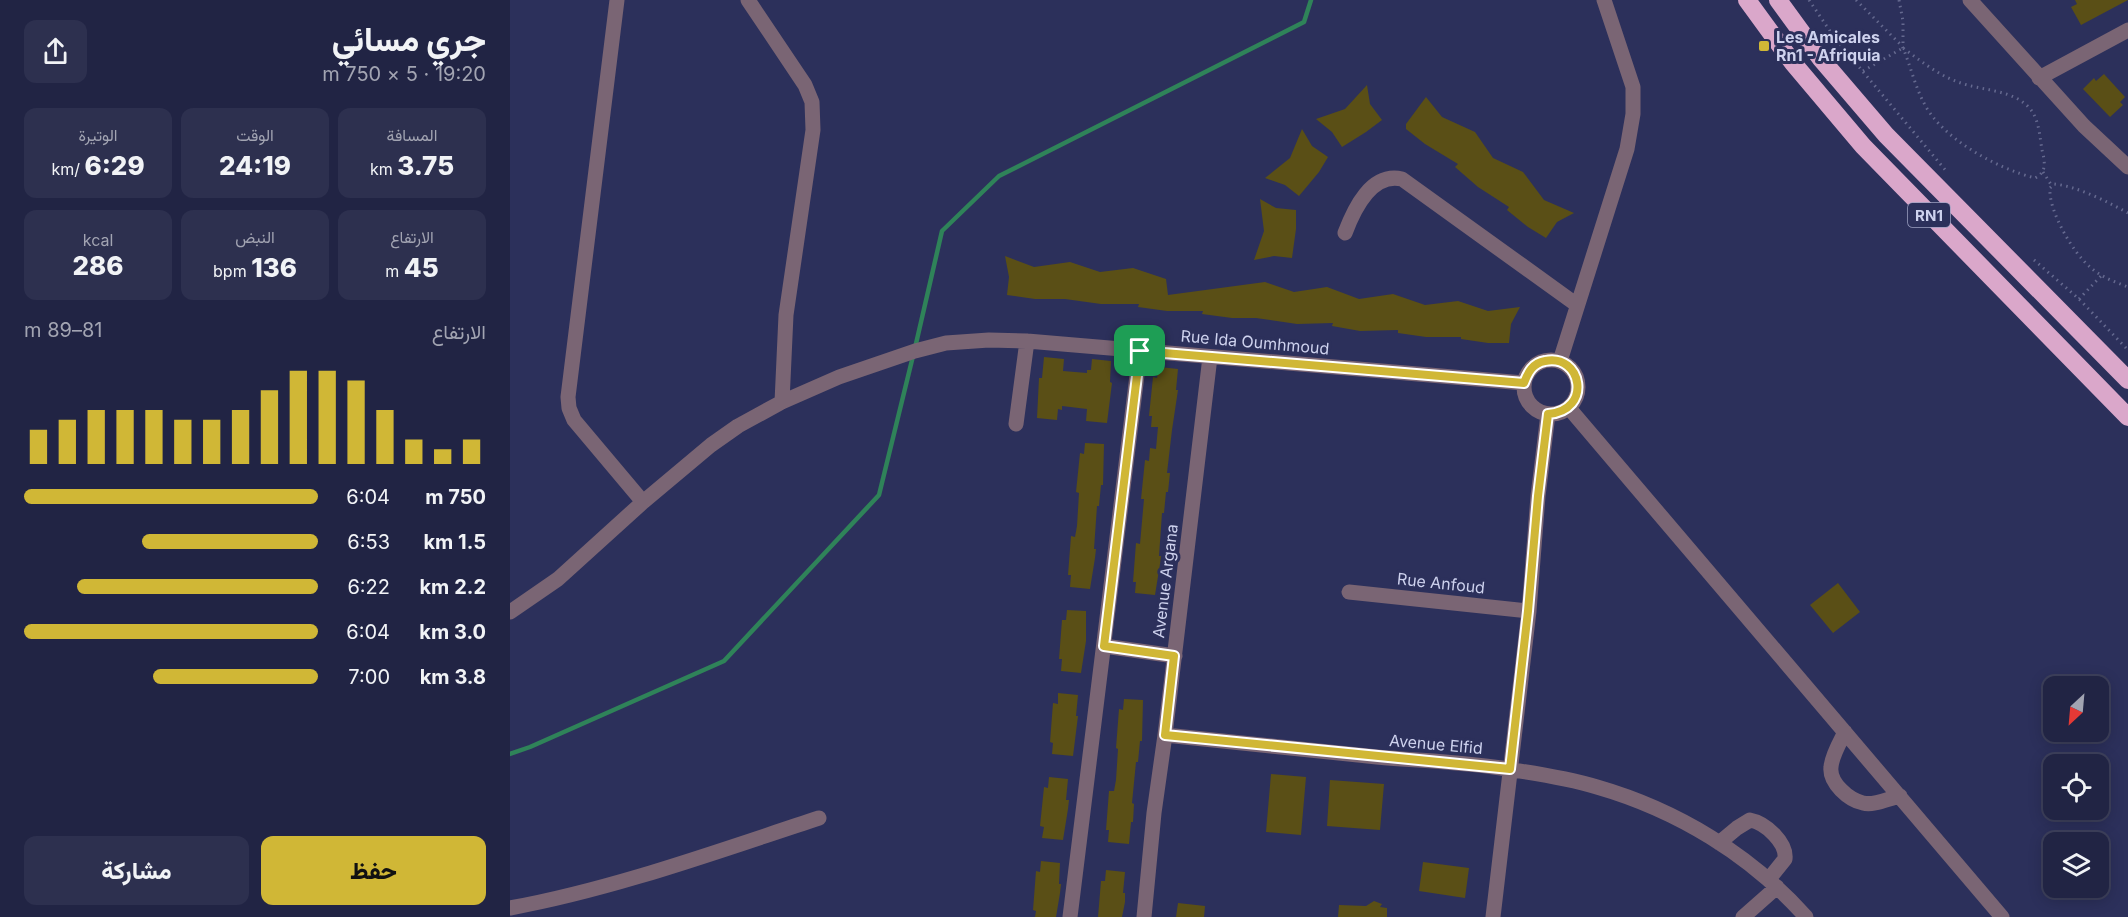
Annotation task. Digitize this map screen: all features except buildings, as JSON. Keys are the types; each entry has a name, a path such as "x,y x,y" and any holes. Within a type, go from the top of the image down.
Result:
{"highway":[{"name":"RN1","path":"1747,0 1793,63 1863,146 2128,417"},
{"name":"RN1","path":"1778,0 1821,59 1886,135 2128,380"}],"street":[{"path":"617,0 568,397 569,408 574,420 643,502"},
{"path":"748,0 805,85 814,112 786,315 782,402"},
{"path":"1560,361 1627,149 1633,114 1634,100 1630,75 1604,0"},
{"path":"1970,0 2084,126 2128,167"},
{"path":"2039,78 2128,30"},
{"path":"1346,233 1356,209 1375,185 1390,177 1402,179 1578,305"},
{"name":"Rue Ida Oumhmoud","path":"510,612 558,579 643,502 711,445 738,426 782,402 839,377 946,343 990,340 1027,341 1524,383"},
{"path":"1016,424 1027,341"},
{"path":"1070,917 1140,351"},
{"name":"Avenue Argana","path":"1144,917 1154,813 1210,357"},
{"path":"1560,361 1575,373 1578,391 1569,408 1548,414 1533,407 1527,400 1524,383 1527,374 1541,362 1560,361"},
{"path":"1569,408 2002,917"},
{"path":"1492,917 1528,611 1548,414"},
{"name":"Rue Anfoud","path":"1349,592 1528,611"},
{"path":"1104,646 1174,656"},
{"path":"1845,732 1831,768 1834,782 1851,798 1864,804 1900,796"},
{"name":"Avenue Elfid","path":"1165,735 1510,769 1595,786 1668,814 1719,843 1773,883 1806,917"},
{"path":"512,904 669,867 819,818"},
{"path":"1719,843 1750,820 1762,824 1780,843 1786,855 1773,883 1743,917"},
{"path":"512,904 529,917"}],"path":[{"path":"1809,0 1824,24 1901,119 1951,176"},
{"path":"1856,0 1903,48 1944,76 1973,87 2007,94 2024,103 2034,115 2045,163 2043,172 2035,178 2017,173 1960,143 1944,130 1923,102 1903,48 1903,21 1899,0"},
{"path":"1863,71 1903,48"},
{"path":"2043,172 2052,186 2050,194 2065,233 2084,261 2102,275 2128,287"},
{"path":"2052,186 2057,184 2080,192 2128,213"},
{"path":"2028,255 2079,299 2128,350"},
{"path":"2079,299 2102,275"}],"waterway":[{"path":"915,348 942,231 999,176 1304,22 1311,0"},
{"path":"510,754 724,661 879,495 913,356"}],"place":[{"name":"Les Amicales Rn1 - Afriquia","path":"1764,46"}],"route":[{"path":"1140,351 1524,383 1533,367 1550,360 1560,361 1575,373 1578,391 1575,400 1569,408 1548,414 1510,769 1165,735 1174,656 1104,646 1140,351"}]}
